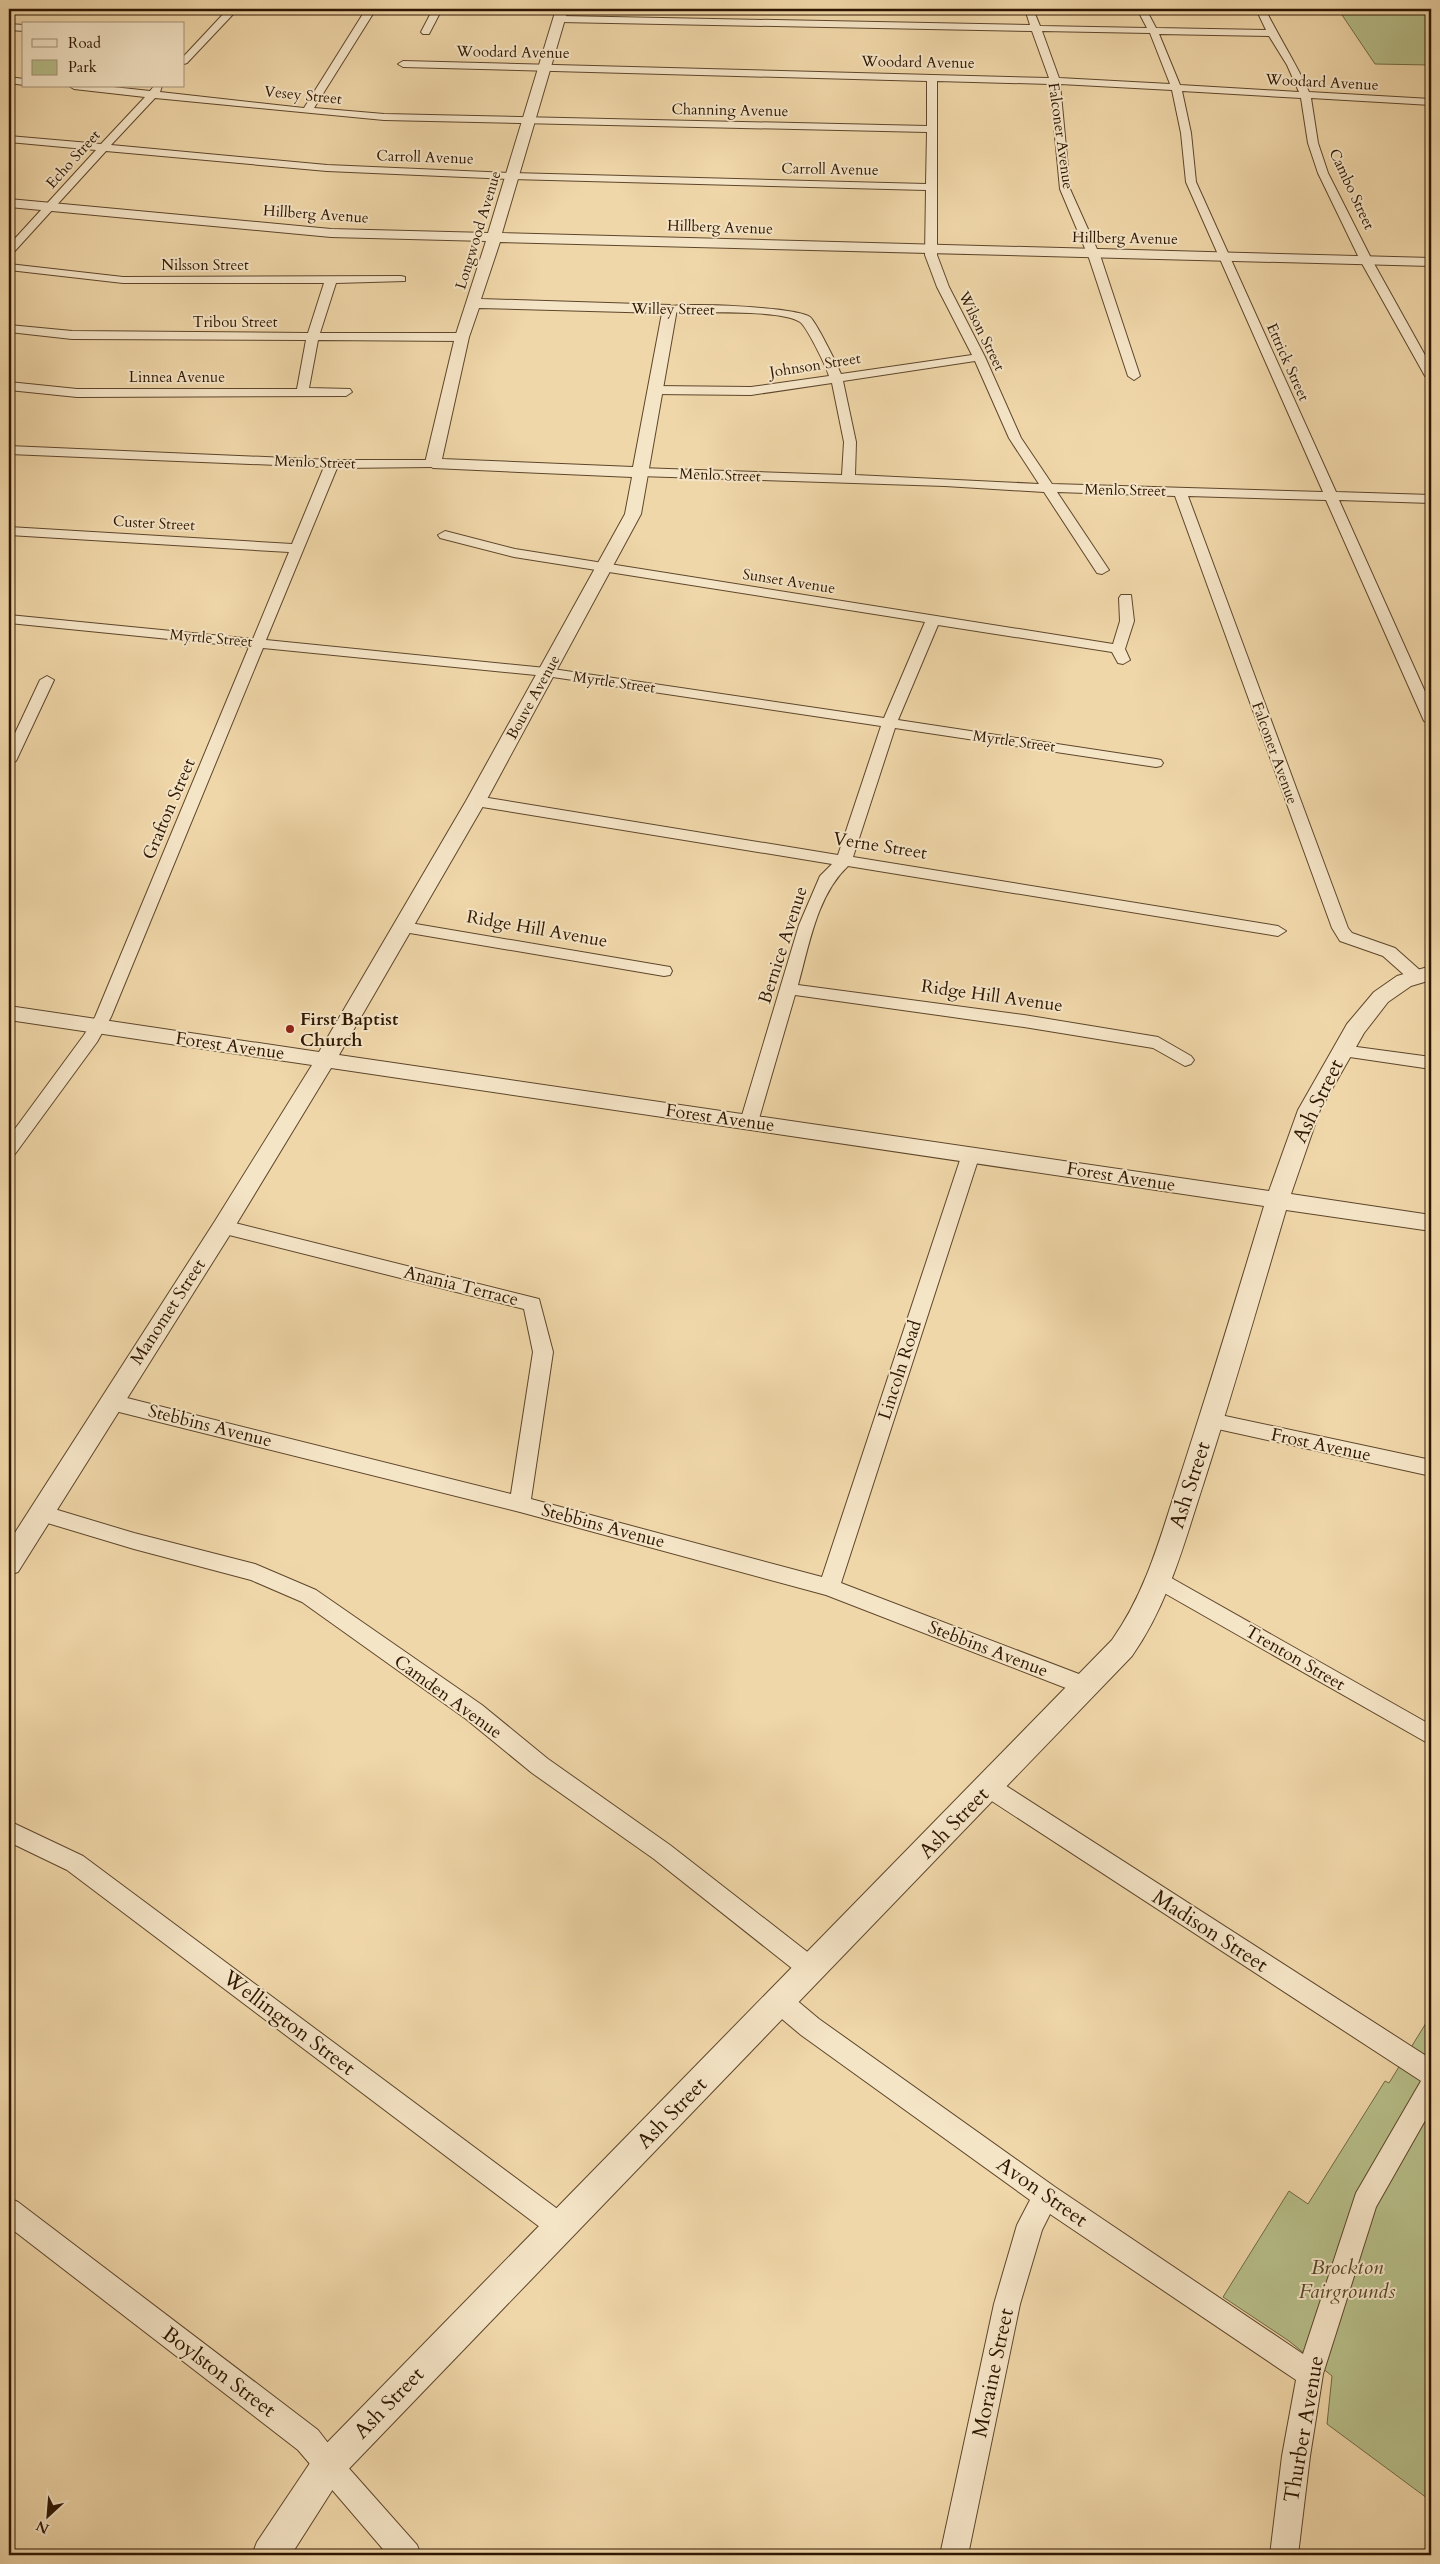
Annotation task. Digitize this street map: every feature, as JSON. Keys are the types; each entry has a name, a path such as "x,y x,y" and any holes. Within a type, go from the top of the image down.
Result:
{"street":[{"path":"185,60 233,9"},
{"path":"307,111 371,9"},
{"path":"426,32 438,9"},
{"name":"Falconer Avenue","path":"1029,9 1054,81 1064,181 1093,254 1134,376"},
{"name":"Ettrick Street","path":"1142,9 1164,54 1176,89 1191,182 1431,721"},
{"name":"Cambo Street","path":"1261,9 1272,34 1292,65 1306,97 1313,142 1324,173 1366,260 1431,376"},
{"path":"561,14 1036,30 1272,34"},
{"name":"Longwood Avenue","path":"432,463 462,337 561,14"},
{"path":"9,27 22,28"},
{"path":"185,41 202,42"},
{"name":"Woodard Avenue","path":"402,64 1054,81 1306,97 1431,102"},
{"name":"Wilson Street","path":"932,78 930,249 943,287 979,357 1008,425 1046,488 1102,570"},
{"path":"9,80 22,82"},
{"name":"Vesey Street","path":"115,88 156,90 307,111 384,117 529,121"},
{"name":"Echo Street","path":"9,251 156,90"},
{"name":"Channing Avenue","path":"529,121 931,129"},
{"name":"Carroll Avenue","path":"9,139 327,168 512,176 931,187"},
{"name":"Hillberg Avenue","path":"9,203 331,233 1431,262"},
{"name":"Nilsson Street","path":"9,267 123,280 401,279"},
{"path":"302,393 313,336 331,280"},
{"name":"Willey Street","path":"473,303 770,311 802,317 815,334 837,377 848,432 848,479"},
{"name":"Bouve Avenue","path":"326,1059 476,802 633,514 639,472 670,309"},
{"name":"Tribou Street","path":"9,328 72,336 462,337"},
{"name":"Johnson Street","path":"654,390 751,392 837,377 979,357"},
{"name":"Linnea Avenue","path":"9,386 78,393 346,392"},
{"name":"Menlo Street","path":"9,450 332,464 432,463 1046,488 1431,498"},
{"name":"Grafton Street","path":"9,1150 98,1027 332,464"},
{"name":"Falconer Avenue","path":"1180,491 1340,928 1346,936 1390,952 1424,974"},
{"name":"Custer Street","path":"9,531 297,548"},
{"name":"Sunset Avenue","path":"445,535 514,552 933,620 1120,655"},
{"path":"1120,655 1127,621 1126,598"},
{"name":"Myrtle Street","path":"9,619 259,642 546,672 1156,762"},
{"name":"Bernice Avenue","path":"749,1122 806,924 828,876 844,860 889,723 933,620"},
{"path":"11,753 47,680"},
{"name":"Verne Street","path":"476,802 1278,931"},
{"name":"Ridge Hill Avenue","path":"404,927 664,971"},
{"name":"Ash Street","path":"270,2555 328,2466 562,2228 810,1969 989,1788 1122,1648 1141,1621 1158,1580 1211,1421 1277,1200 1309,1110 1355,1029 1381,996 1393,987 1424,974"},
{"name":"Ridge Hill Avenue","path":"787,989 1014,1019 1158,1043 1185,1060"},
{"name":"Forest Avenue","path":"9,1013 1431,1223"},
{"path":"1342,1052 1431,1063"},
{"name":"Manomet Street","path":"9,1564 223,1227 326,1059"},
{"name":"Lincoln Road","path":"829,1587 970,1154"},
{"name":"Anania Terrace","path":"223,1227 532,1304 543,1352 520,1504"},
{"name":"Stebbins Avenue","path":"111,1402 520,1504 829,1587 1084,1686"},
{"name":"Frost Avenue","path":"1211,1421 1431,1468"},
{"name":"Camden Avenue","path":"41,1513 134,1541 256,1573 309,1596 474,1712 540,1766 662,1852 810,1969"},
{"name":"Trenton Street","path":"1158,1580 1431,1736"},
{"name":"Madison Street","path":"989,1788 1431,2073"},
{"name":"Wellington Street","path":"9,1831 76,1863 562,2228"},
{"name":"Avon Street","path":"779,2001 810,2027 1046,2196 1310,2374"},
{"name":"Thurber Avenue","path":"1284,2555 1296,2456 1310,2374 1365,2202 1431,2087"},
{"name":"Moraine Street","path":"954,2555 1007,2304 1030,2225 1046,2196"},
{"name":"Boylston Street","path":"9,2211 308,2440 328,2466 407,2555"}],"green space":[{"path":"1338,9 1431,9 1431,65 1375,64"},
{"name":"Brockton Fairgrounds","path":"1431,2015 1431,2501 1327,2424 1332,2376 1289,2341 1223,2297 1289,2191 1308,2204 1385,2081 1389,2083"}],"place":[{"name":"First Baptist Church","path":"290,1029"}]}
